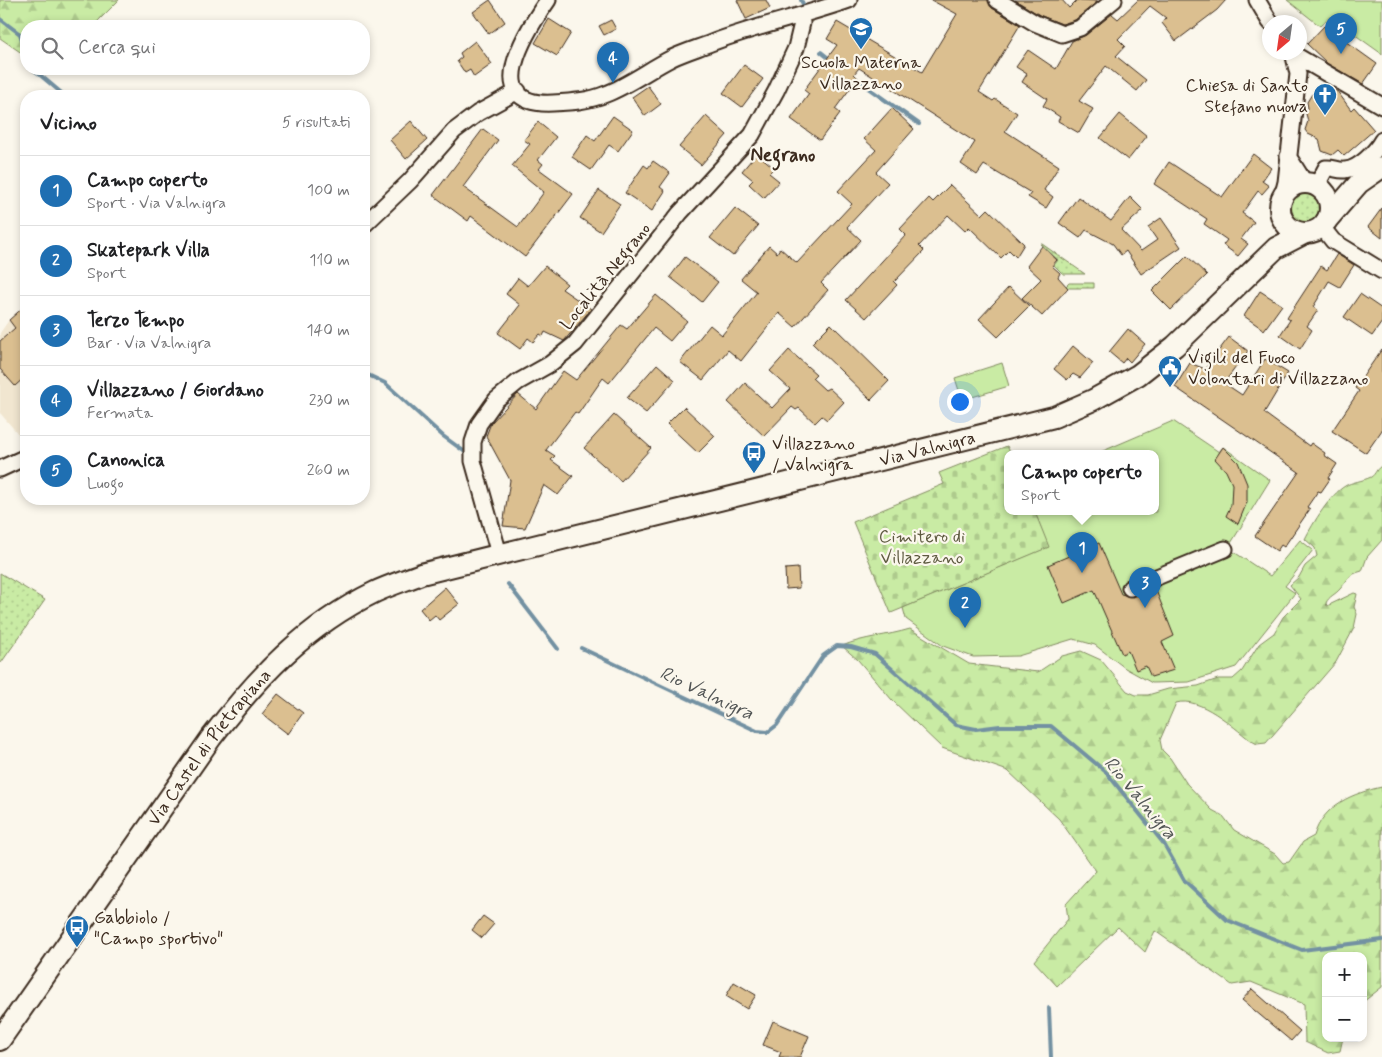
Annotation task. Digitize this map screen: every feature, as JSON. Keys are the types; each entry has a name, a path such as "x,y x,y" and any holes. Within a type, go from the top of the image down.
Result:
{"main road":[{"path":"1276,248 1281,206 1292,187 1341,192 1359,183 1382,167"},
{"path":"1281,206 1287,226 1292,230 1318,227 1359,183"},
{"path":"1315,188 1329,206 1318,227"},
{"name":"Via Valnigra","path":"499,554 555,542 1054,417 1118,387 1156,362 1276,248 1318,227"},
{"name":"Via Castel di Pietrapiana","path":"0,1038 211,738 247,691 287,651 323,623 375,592 421,574 499,554"}],"street":[{"path":"548,0 518,47 514,62 516,87 527,100 541,103 591,98 606,94 673,57 746,30 801,16 849,0"},
{"path":"997,0 1034,24 1062,34 1080,28 1114,0"},
{"path":"1257,0 1266,15"},
{"name":"Località Negrano","path":"499,554 473,461 473,442 479,424 496,400 518,382 550,364 576,344 680,213 752,135 776,91 796,48 802,23 801,16"},
{"path":"1281,206 1298,74 1295,60"},
{"path":"1304,60 1382,106"},
{"path":"370,219 410,182 454,131 516,87"},
{"path":"1288,156 1315,188 1326,168 1352,169 1382,140"},
{"path":"1318,227 1333,241 1382,271"},
{"path":"0,468 20,460"},
{"path":"1130,588 1225,549"}],"shaded area":[{"path":"20,310 20,436 0,413 0,333 9,320"}],"green space":[{"path":"0,0 119,0 99,20 20,20 20,52 0,38"},
{"path":"1287,0 1382,0 1382,54 1330,17 1320,26"},
{"path":"1305,193 1311,194 1316,198 1320,203 1320,215 1316,220 1311,224 1305,225 1299,224 1294,220 1290,215 1289,209 1290,203 1294,198 1299,194"},
{"path":"1041,244 1085,274 1063,274 1054,265 1058,260"},
{"path":"1069,283 1094,283 1094,288 1068,288 1066,286"},
{"path":"1002,363 1009,386 962,400 955,378"},
{"path":"1173,421 1219,452 1223,447 1270,480 1228,548 1270,576 1300,540 1313,550 1285,586 1295,593 1236,667 1189,682 1152,683 1125,668 1095,645 1073,639 1018,656 973,657 943,646 906,619 903,608 1049,547 1036,515 1159,515 1159,450 1105,450"},
{"name":"Cimitero di Villazzano","path":"1007,446 1009,450 1004,450 1004,515 1036,515 1050,547 891,613 853,522 944,484 939,473"},
{"path":"1382,466 1382,540 1367,557 1362,571 1351,576 1326,603 1327,606 1354,593 1357,594 1354,607 1357,614 1354,628 1336,662 1266,743 1257,744 1225,720 1205,708 1185,702 1176,703 1160,740 1162,750 1170,758 1187,784 1212,810 1223,816 1234,830 1275,854 1283,863 1289,862 1303,842 1314,836 1318,825 1332,808 1350,797 1382,787 1382,987 1367,999 1367,952 1322,952 1322,1042 1342,1042 1340,1051 1328,1053 1305,1042 1304,1004 1251,982 1232,985 1155,931 1145,952 1118,927 1057,986 1034,961 1068,919 1066,904 1096,871 1059,819 1008,771 942,748 892,700 858,660 842,646 910,629 969,664 1038,672 1062,656 1081,651 1101,660 1127,691 1136,695 1148,695 1168,689 1198,686 1218,679 1233,679 1242,671 1259,644 1274,633 1283,617 1301,599 1290,585 1299,577 1305,566 1317,556 1315,548 1305,539 1322,510 1339,490 1350,483 1371,477"},
{"path":"0,573 45,600 1,663 0,663"}],"building":[{"path":"490,0 505,22 489,34 473,12"},
{"path":"737,0 766,0 770,8 746,19"},
{"path":"931,0 988,0 992,8 1020,25 979,92 993,101 995,99 1017,113 1005,131 1059,166 1044,190 1053,197 1046,208 1028,197 1031,193 984,165 977,175 961,164 975,142 859,68 854,74 858,78 835,109 840,113 820,140 791,119 809,94 804,90 837,45 827,39 837,22 922,72 957,14"},
{"path":"1015,0 1062,0 1069,8 1077,0 1098,1 1075,20 1062,24 1039,15"},
{"path":"1138,0 1226,0 1217,10 1176,41 1162,23 1166,18 1150,6 1118,39 1125,46 1116,56 1146,80 1137,91 1106,66 1079,101 1093,109 1079,133 1058,121 1060,117 1043,106 1047,99 1022,82 1027,74 1016,67 1028,50 1056,69 1072,41 1086,35 1112,14 1118,19"},
{"path":"549,19 571,33 557,56 535,43"},
{"path":"611,20 616,29 604,35 599,26"},
{"path":"1324,26 1377,64 1363,84 1328,64 1307,44"},
{"path":"475,41 492,64 474,77 470,70 465,73 457,61 462,57 460,53"},
{"path":"744,65 763,79 742,107 723,93"},
{"path":"648,86 661,104 645,116 632,97"},
{"path":"1329,90 1337,91 1351,110 1354,107 1374,130 1344,156 1338,150 1332,155 1322,151 1319,139 1308,134 1305,130 1308,121 1306,114 1307,102 1312,94 1321,92 1325,94"},
{"path":"892,108 914,129 876,172 888,183 847,227 861,240 821,283 828,290 795,327 779,313 741,361 728,350 703,380 680,362 710,325 722,335 757,292 741,279 769,246 777,253 780,248 797,263 852,204 838,191 876,150 864,139"},
{"path":"1120,114 1147,136 1128,160 1100,138"},
{"path":"613,116 633,130 618,151 609,145 591,170 572,157 587,135 595,141"},
{"path":"706,116 727,135 701,165 679,147"},
{"path":"411,121 427,140 406,159 390,140"},
{"path":"538,122 556,137 538,160 543,164 539,169 573,194 525,257 471,216 468,221 433,195 483,129 498,140 463,187 518,227 544,192 512,166 530,144 524,140"},
{"path":"757,153 774,168 769,173 779,181 764,198 749,184 753,180 742,171"},
{"path":"1253,154 1271,168 1262,181 1269,186 1262,194 1258,191 1242,213 1254,222 1241,239 1248,244 1238,256 1223,245 1227,240 1204,224 1207,219 1154,184 1169,162 1222,197"},
{"path":"653,161 670,173 660,187 665,191 652,211 625,193 644,165 648,168"},
{"path":"950,185 982,215 988,209 1024,244 1016,257 1009,250 1001,258 969,227 965,231 948,215 919,246 924,251 894,282 897,285 866,318 846,300 906,235 900,229 929,198 933,202"},
{"path":"599,190 620,204 601,232 580,218"},
{"path":"1078,197 1111,221 1130,197 1143,210 1121,230 1141,251 1157,240 1148,227 1161,218 1181,247 1141,274 1126,251 1121,255 1113,244 1086,230 1080,238 1059,223"},
{"path":"735,208 758,226 733,256 710,238"},
{"path":"1382,208 1382,238 1368,227"},
{"path":"1042,246 1057,260 1052,266 1060,273 1058,277 1068,288 1042,316 1022,298 1041,279 1027,266"},
{"path":"1337,254 1354,265 1340,287 1329,281 1313,307 1318,310 1307,326 1312,330 1300,349 1280,335 1290,320 1287,318 1321,266 1327,270"},
{"path":"1187,256 1207,275 1171,310 1152,291"},
{"path":"685,257 718,282 702,302 670,277"},
{"path":"545,266 567,284 562,289 591,309 564,341 545,332 543,336 540,334 533,342 528,338 520,349 498,333 520,305 506,294 518,278 528,286"},
{"path":"1009,287 1029,306 998,337 979,319"},
{"path":"1260,291 1282,305 1264,330 1244,316"},
{"path":"1360,294 1382,309 1382,322 1372,336 1344,317"},
{"path":"656,295 687,321 670,341 654,328 609,383 603,378 578,414 575,412 546,450 555,456 551,460 573,476 558,495 544,485 525,528 503,526 510,480 486,436 491,423 518,394 536,409 563,371 576,380 621,325 627,329"},
{"path":"20,310 20,381 15,386 0,369 0,341 15,328 9,320"},
{"path":"831,324 889,381 871,400 812,343"},
{"path":"1128,329 1145,344 1130,362 1126,358 1122,363 1109,352"},
{"path":"1229,337 1248,351 1224,383 1242,395 1265,359 1288,373 1264,413 1309,446 1311,443 1337,464 1328,478 1330,479 1321,492 1318,491 1307,507 1310,509 1284,547 1281,545 1277,551 1255,536 1299,472 1175,387 1190,363 1205,369"},
{"path":"1073,346 1093,363 1080,378 1073,374 1067,380 1054,369"},
{"path":"1382,349 1382,430 1366,453 1332,431 1359,391 1355,388"},
{"path":"789,350 816,374 812,378 825,390 829,388 844,402 827,420 822,416 815,423 799,408 796,410 792,407 764,436 728,402 745,383 772,408 790,389 770,371"},
{"path":"657,364 675,380 646,413 627,398"},
{"path":"684,407 715,436 698,453 667,424"},
{"path":"614,415 651,448 621,481 584,448"},
{"path":"1223,447 1238,462 1247,484 1247,502 1238,524 1226,516 1231,505 1232,484 1226,471 1215,459"},
{"path":"1099,543 1121,594 1133,597 1155,588 1174,636 1162,642 1174,670 1151,677 1146,666 1136,670 1128,651 1122,654 1094,590 1064,603 1048,565"},
{"path":"798,568 799,588 786,589 785,569"},
{"path":"445,587 459,604 439,620 435,615 429,620 420,609"},
{"path":"278,694 303,713 288,734 262,714"},
{"path":"483,916 494,924 482,938 472,930"},
{"path":"734,982 756,995 747,1009 726,996"},
{"path":"1252,989 1300,1031 1291,1041 1242,1000"},
{"path":"773,1021 809,1036 800,1057 779,1057 781,1052 763,1045"}],"waterway":[{"path":"801,0 804,6"},
{"name":"Rio Valnigra","path":"0,19 20,34"},
{"path":"821,52 831,60"},
{"name":"Rio Valnigra","path":"40,75 58,90"},
{"path":"854,78 919,124"},
{"name":"Rio Valnigra","path":"370,376 385,383 443,436 465,452 467,457"},
{"name":"Rio Valnigra","path":"508,584 558,649"},
{"name":"Rio Valnigra","path":"581,648 757,731 768,732 777,725 823,656 837,646 851,647 875,654 956,725 976,729 1000,726 1051,726 1106,772 1164,844 1184,880 1227,920 1302,950 1382,940"},
{"path":"1049,1008 1051,1057"}],"place":[{"name":"Scuola Materna Villazzano","path":"861,50"},
{"name":"Canonica","path":"1341,54"},
{"name":"Villazzano / Giordano","path":"613,83"},
{"name":"Chiesa di Santo Stefano nuova","path":"1325,116"},
{"name":"Vigili del Fuoco Volontari di Villazzano","path":"1170,388"},
{"name":"Villazzano / Valnigra","path":"754,474"},
{"name":"Campo coperto","path":"1082,573"},
{"name":"Terzo Tempo","path":"1145,608"},
{"name":"Skatepark Villa","path":"965,628"},
{"name":"Gabbiolo / \"Campo sportivo\"","path":"77,948"}],"district":[{"name":"Negrano","path":"783,154"}]}
